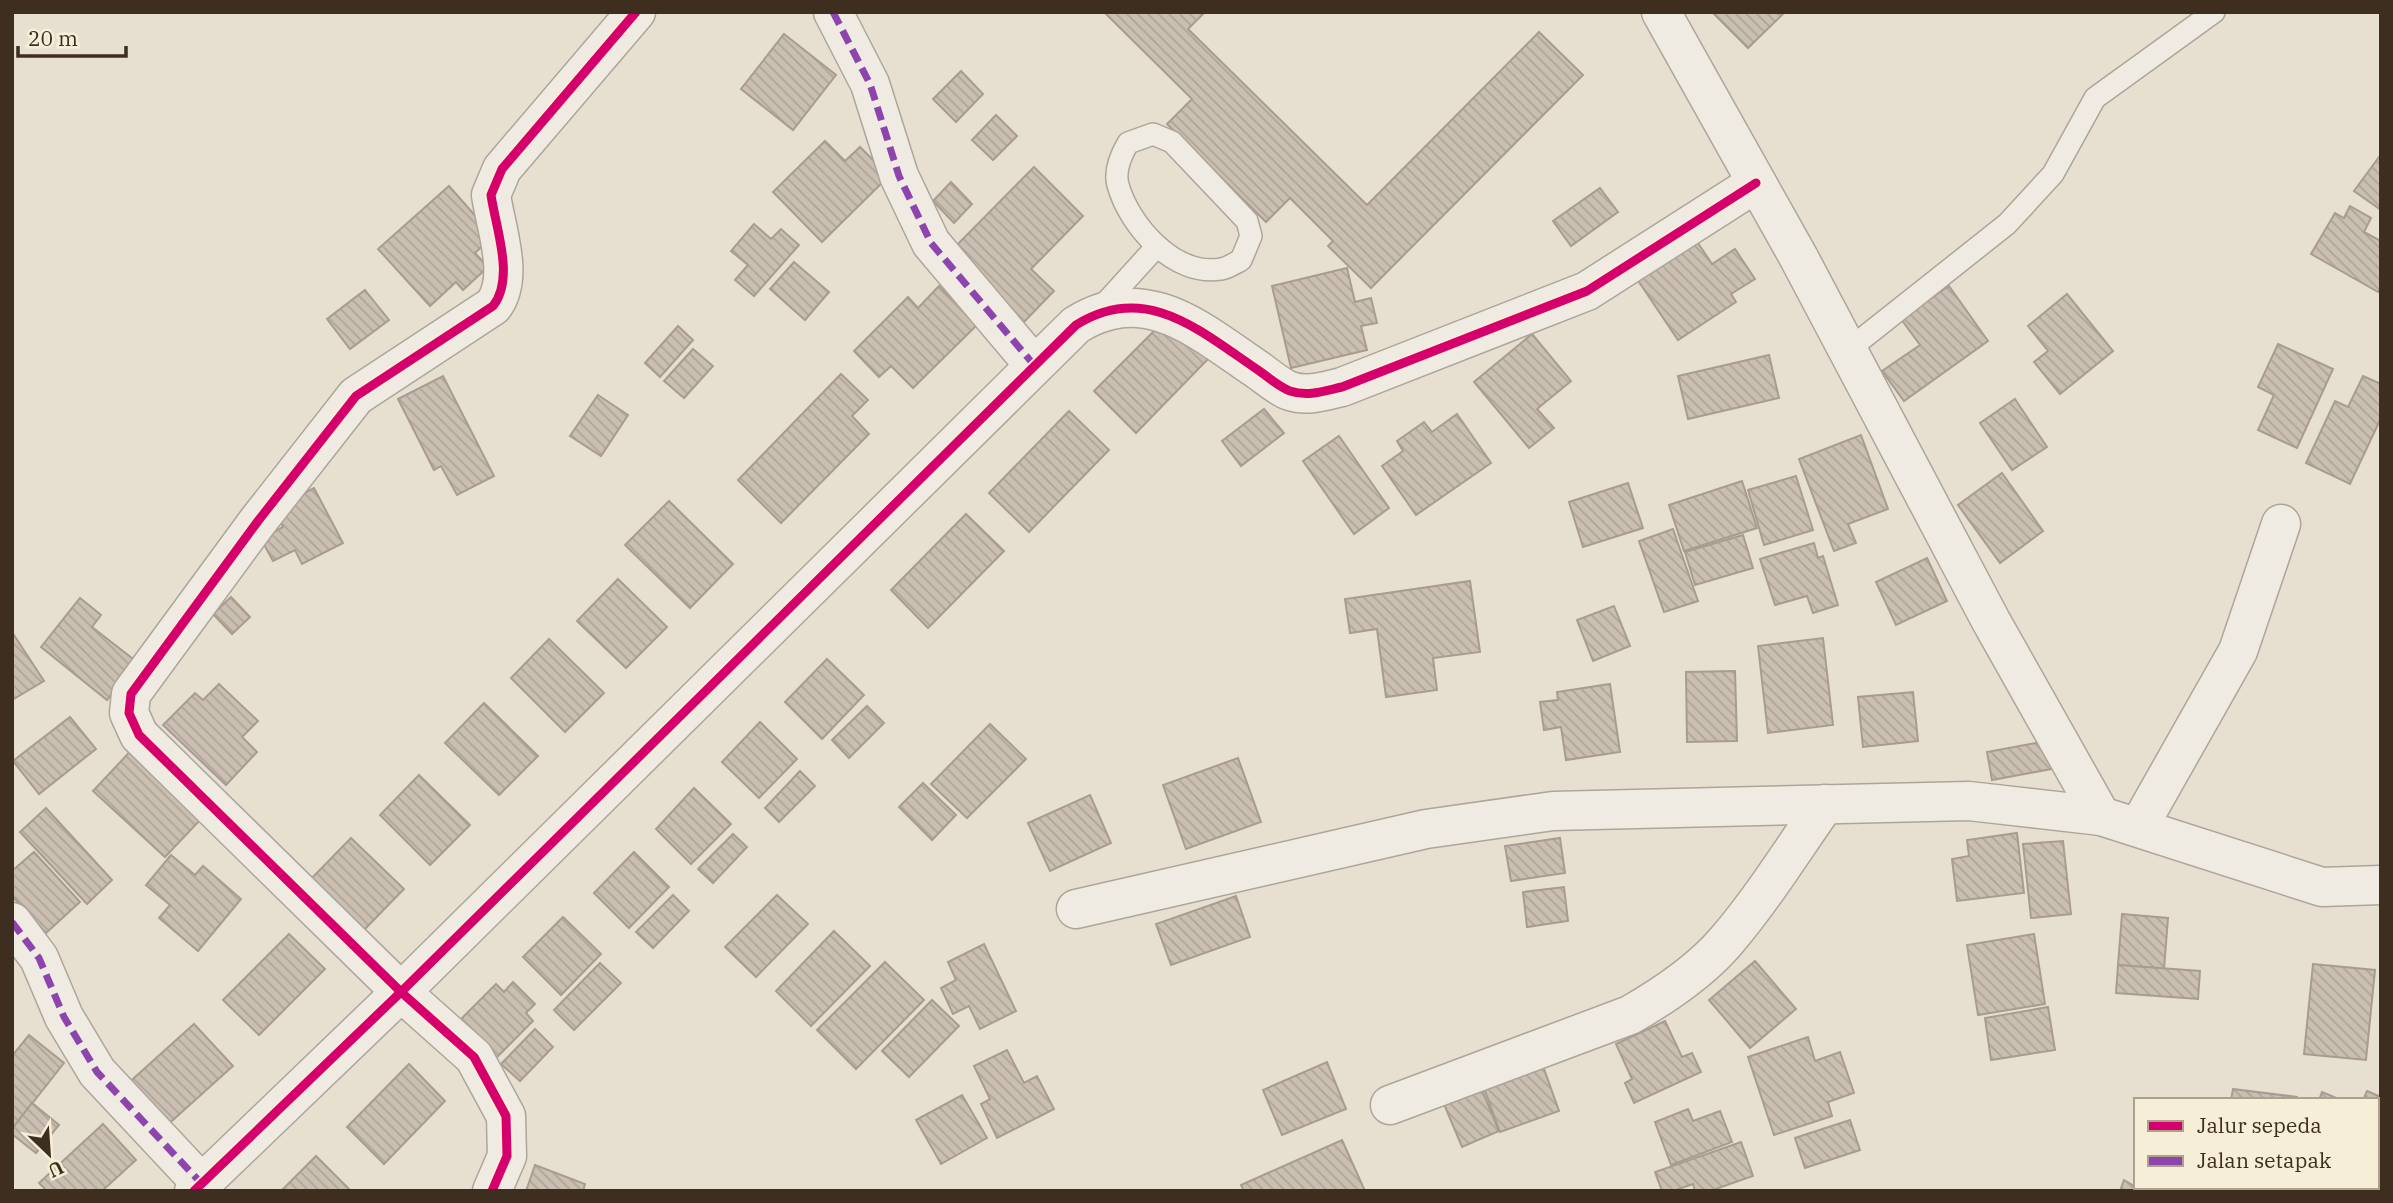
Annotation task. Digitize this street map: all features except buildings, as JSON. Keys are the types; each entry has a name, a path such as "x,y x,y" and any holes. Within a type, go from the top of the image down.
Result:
{"street":[{"path":"492,1191 507,1156 506,1116 474,1057 401,992 139,735 129,713 131,694 258,521 356,396 492,306 498,299 505,281 491,195 495,182 502,169 636,12"},
{"path":"833,12 870,84 900,176 931,243 1034,365"},
{"path":"1661,12 1848,350 1991,621 2101,816"},
{"path":"12,922 38,958 64,1017 97,1072 198,1187 401,992 1034,365 1076,325 1097,311 1154,309 1180,317 1289,391 1311,395 1342,387 1587,291 1756,183"},
{"path":"2139,826 2238,651 2281,524"},
{"path":"1076,909 1426,829 1553,811 1969,801 2101,816 2139,826 2322,887 2381,885"},
{"path":"1390,1105 1630,1015 1659,998 1727,940 1825,804"}],"lane":[{"path":"1848,350 2007,223 2053,174 2095,99 2214,12"},
{"path":"1153,134 1172,142 1247,221 1251,236 1241,260 1222,269 1183,264 1157,246 1130,212 1117,183 1121,155 1128,143 1153,134"},
{"path":"1097,311 1157,246"}],"marked path":[{"path":"833,12 870,84 899,176 931,243 1034,365"},
{"path":"12,922 39,958 64,1017 97,1072 201,1183"}],"cycle path":[{"path":"492,1191 507,1156 506,1116 474,1057 401,992 139,735 129,713 131,694 258,521 356,396 493,306 503,282 503,268 491,195 502,169 636,12"},
{"path":"194,1191 401,992 1076,325 1102,313 1126,308 1172,316 1215,340 1286,389 1297,393 1322,392 1342,387 1587,291 1756,183"}]}
